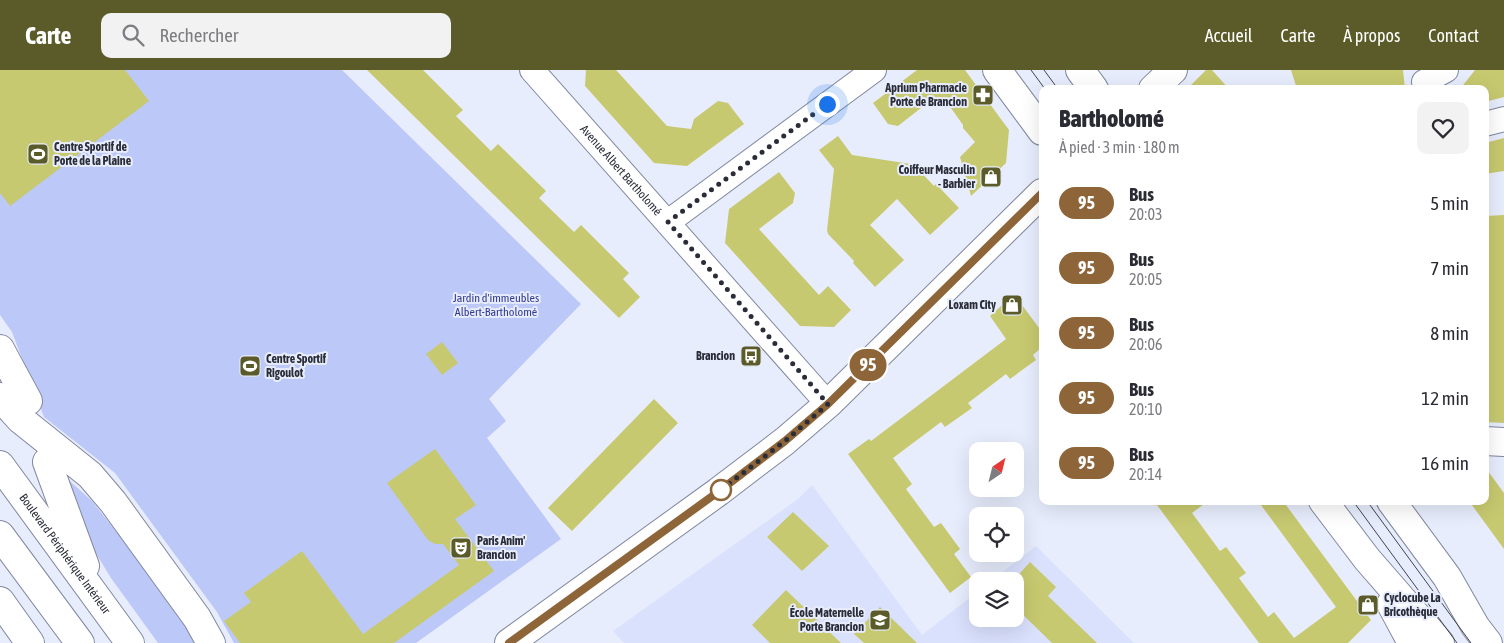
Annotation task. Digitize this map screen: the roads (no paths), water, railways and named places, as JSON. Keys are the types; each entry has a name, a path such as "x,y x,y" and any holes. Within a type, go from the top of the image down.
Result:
{"main road":[{"path":"997,70 1039,127"},
{"path":"1080,70 1091,85"},
{"path":"1157,85 1173,70"},
{"path":"509,643 718,492 785,441 828,404 1039,196"},
{"path":"0,349 28,401"},
{"path":"0,398 20,419 90,475 113,502 197,618 211,643"},
{"path":"1489,440 1504,442"},
{"path":"47,462 97,598"},
{"name":"Boulevard Périphérique Intérieur","path":"0,465 130,643"},
{"path":"1326,505 1366,558 1440,643"},
{"path":"1394,505 1447,577 1475,626 1488,643"},
{"path":"0,535 80,643"},
{"path":"1366,558 1412,643"},
{"path":"1447,577 1494,620 1504,635"},
{"path":"0,601 30,643"}],"street":[{"name":"Avenue Albert Bartholomé","path":"532,70 828,404"},
{"path":"668,222 874,70"},
{"path":"1424,80 1446,70"},
{"path":"1489,123 1504,119"}],"tram line":[{"path":"1031,70 1042,85"},
{"path":"1044,70 1055,85"},
{"path":"1356,505 1457,643"},
{"path":"1370,505 1471,643"}],"place":[{"name":"Aprium Pharmacie Porte de Brancion","path":"983,95"},
{"name":"Centre Sportif de Porte de la Plaine","path":"38,154"},
{"name":"Coiffeur Masculin - Barbier","path":"991,177"},
{"name":"Loxam City","path":"1012,305"},
{"name":"Brancion","path":"751,356"},
{"name":"Centre Sportif Rigoulot","path":"250,366"},
{"name":"Paris Anim' Brancion","path":"461,548"},
{"name":"Cyclocube La Bricothèque","path":"1368,605"},
{"name":"École Maternelle Porte Brancion","path":"880,620"}],"park label":[{"name":"Jardin d'immeubles Albert-Bartholomé","path":"496,305"}]}
